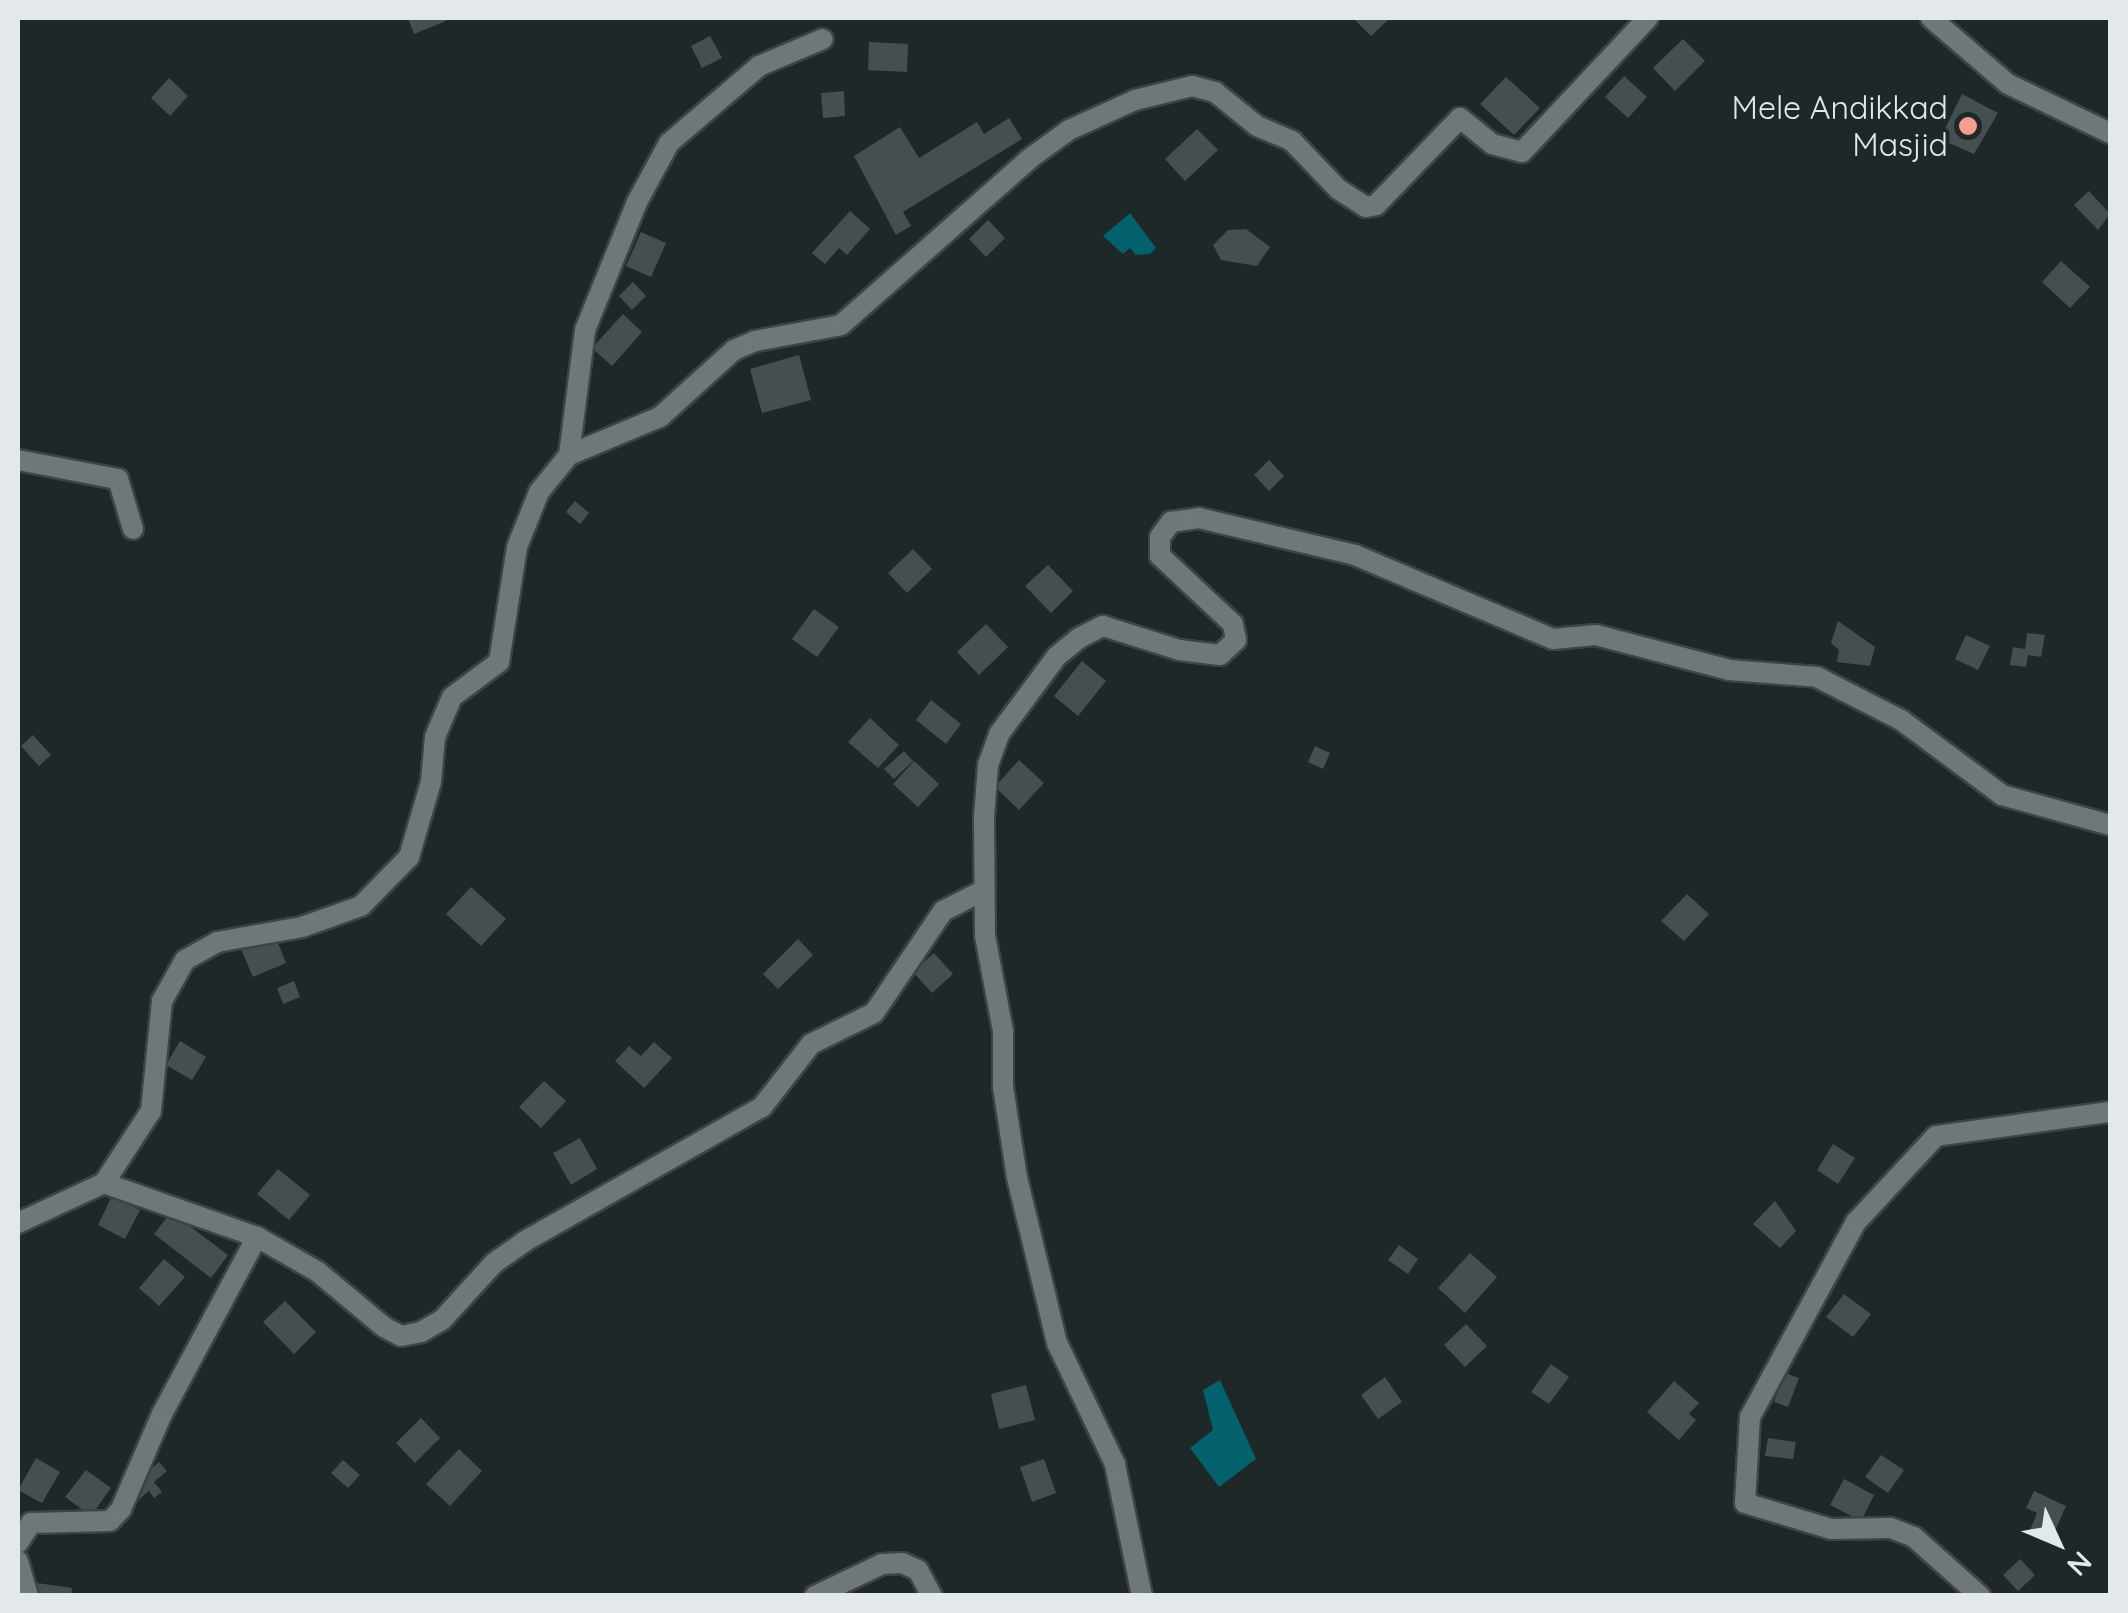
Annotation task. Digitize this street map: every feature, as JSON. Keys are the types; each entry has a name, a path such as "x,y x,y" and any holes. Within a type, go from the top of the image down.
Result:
{"street":[{"path":"18,1224 104,1183 151,1110 162,1000 185,960 217,942 302,927 362,906 409,856 432,782 435,737 452,696 499,662 518,546 539,492 569,455 660,417 734,350 755,340 841,326 1029,159 1069,130 1135,100 1192,86 1215,92 1257,126 1292,141 1338,189 1366,206 1376,205 1460,118 1492,144 1522,152 1648,18"},
{"path":"1931,18 2008,84 2110,132"},
{"path":"569,455 585,330 668,143 759,66 822,40"},
{"path":"18,460 118,480 133,530"},
{"path":"1142,1596 1115,1464 1058,1343 1018,1178 984,890 988,766 999,734 1057,656 1103,626 1179,650 1220,655 1236,640 1234,624 1160,556 1160,537 1184,517 1355,555 1553,638 1596,635 1730,670 1817,677 1901,720 2002,794 2110,825"},
{"path":"104,1183 257,1237 318,1272 384,1327 401,1336 421,1332 442,1320 494,1264 525,1241 762,1107 812,1044 874,1013 942,911 984,890"},
{"path":"1980,1596 1914,1538 1890,1528 1831,1529 1745,1503 1750,1418 1856,1222 1936,1136 2110,1112"},
{"path":"18,1543 31,1523 110,1521 122,1509 140,1457 257,1237"},
{"path":"18,1561 28,1596"},
{"path":"815,1596 882,1564 902,1563 918,1570 932,1596"}],"water":[{"path":"1130,213 1156,248 1150,254 1136,255 1130,248 1123,254 1103,236"},
{"path":"1220,1380 1256,1459 1219,1487 1190,1448 1213,1430 1203,1390"}],"building":[{"path":"408,18 445,18 446,21 414,34"},
{"path":"1353,18 1390,18 1371,36"},
{"path":"710,36 722,58 702,68 691,46"},
{"path":"1683,39 1705,61 1675,91 1653,68"},
{"path":"869,42 908,44 907,72 868,70"},
{"path":"1624,76 1647,97 1628,118 1605,97"},
{"path":"1506,77 1540,108 1514,135 1480,104"},
{"path":"169,78 188,96 170,116 151,98"},
{"path":"844,91 845,116 823,118 821,93"},
{"name":"Mele Andikkad Masjid","path":"1962,94 1998,113 1974,154 1940,139"},
{"path":"1009,118 1022,139 903,212 911,226 896,235 854,156 900,127 919,158 977,122 984,134"},
{"path":"1197,129 1218,150 1185,181 1165,159"},
{"path":"2089,191 2110,214 2098,230 2074,205"},
{"path":"850,211 870,229 847,255 839,248 825,264 812,253"},
{"path":"988,220 1005,238 986,257 969,239"},
{"path":"1246,229 1270,247 1257,266 1221,260 1213,245 1228,230"},
{"path":"641,232 666,243 651,277 626,266"},
{"path":"2061,261 2090,287 2070,308 2042,282"},
{"path":"633,282 646,296 632,310 619,296"},
{"path":"623,314 642,332 612,366 592,348"},
{"path":"799,355 811,400 762,413 750,369"},
{"path":"1269,460 1284,476 1269,491 1254,475"},
{"path":"575,501 589,513 580,524 566,512"},
{"path":"913,549 932,569 907,593 888,573"},
{"path":"1048,565 1073,591 1051,613 1025,586"},
{"path":"814,609 839,627 817,657 792,639"},
{"path":"1838,621 1875,647 1870,666 1837,662 1839,650 1831,643"},
{"path":"986,624 1008,647 979,675 957,652"},
{"path":"2027,633 2045,635 2041,657 2028,655 2026,667 2010,665 2013,647 2025,649"},
{"path":"1966,635 1990,646 1978,670 1955,659"},
{"path":"1082,661 1106,681 1078,716 1054,696"},
{"path":"931,700 961,724 946,744 916,720"},
{"path":"870,718 899,745 878,768 848,742"},
{"path":"33,735 51,755 39,766 21,746"},
{"path":"1315,746 1330,753 1323,769 1308,762"},
{"path":"904,751 913,761 894,779 884,769"},
{"path":"1019,760 1044,783 1019,810 995,787"},
{"path":"914,761 939,784 918,807 893,784"},
{"path":"471,887 506,919 481,946 446,914"},
{"path":"1687,894 1709,914 1684,941 1661,921"},
{"path":"274,933 286,963 253,977 240,947"},
{"path":"798,939 813,955 778,989 763,974"},
{"path":"934,953 953,974 932,993 913,972"},
{"path":"294,981 300,997 283,1004 277,988"},
{"path":"180,1041 206,1057 192,1080 166,1065"},
{"path":"654,1042 672,1058 644,1088 615,1061 629,1046 641,1056"},
{"path":"544,1081 566,1101 541,1128 519,1107"},
{"path":"580,1138 597,1169 571,1185 553,1153"},
{"path":"1833,1144 1855,1158 1838,1184 1817,1170"},
{"path":"278,1169 310,1195 289,1220 257,1194"},
{"path":"112,1196 140,1210 125,1239 98,1225"},
{"path":"1775,1201 1796,1231 1780,1248 1753,1224"},
{"path":"171,1212 228,1255 211,1278 154,1234"},
{"path":"1399,1245 1418,1259 1408,1274 1388,1260"},
{"path":"1470,1253 1497,1277 1465,1313 1438,1288"},
{"path":"164,1259 185,1277 159,1306 139,1288"},
{"path":"1844,1294 1871,1314 1853,1337 1826,1317"},
{"path":"285,1301 316,1332 294,1354 263,1322"},
{"path":"1466,1324 1487,1346 1465,1367 1444,1345"},
{"path":"1551,1364 1569,1377 1549,1404 1531,1392"},
{"path":"1785,1373 1799,1378 1788,1407 1774,1402"},
{"path":"1385,1377 1402,1402 1378,1419 1361,1395"},
{"path":"1674,1381 1699,1403 1689,1414 1696,1420 1679,1440 1647,1412"},
{"path":"1026,1385 1035,1420 999,1429 991,1394"},
{"path":"421,1418 440,1438 415,1463 396,1443"},
{"path":"1768,1438 1796,1442 1793,1459 1765,1456"},
{"path":"459,1449 482,1471 450,1506 426,1484"},
{"path":"1881,1455 1904,1470 1888,1493 1865,1477"},
{"path":"36,1458 60,1472 42,1503 18,1490"},
{"path":"1044,1459 1056,1493 1032,1502 1020,1467"},
{"path":"343,1460 360,1475 348,1488 331,1473"},
{"path":"159,1462 167,1471 154,1482 162,1492 154,1498 149,1491 135,1503 125,1491"},
{"path":"86,1470 111,1488 91,1516 65,1497"},
{"path":"1844,1479 1874,1495 1861,1521 1830,1505"},
{"path":"2034,1491 2066,1506 2051,1540 2030,1530 2037,1513 2026,1508"},
{"path":"2020,1559 2035,1575 2018,1591 2003,1575"},
{"path":"37,1583 72,1588 71,1596 35,1596"}],"place":[{"name":"Mele Andikkad Masjid","path":"1968,126"}]}
